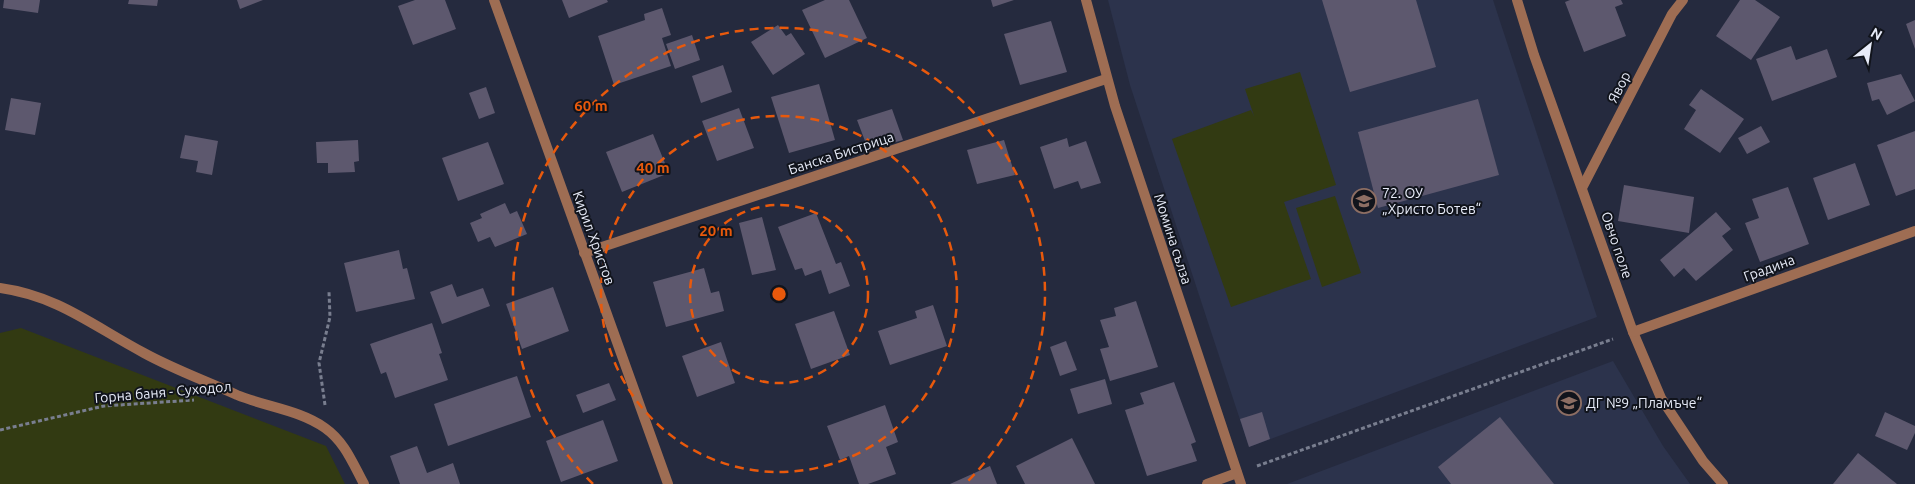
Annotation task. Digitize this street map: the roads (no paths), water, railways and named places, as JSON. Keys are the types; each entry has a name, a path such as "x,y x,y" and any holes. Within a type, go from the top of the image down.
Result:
{"street":[{"name":"Кирил Христов","path":"494,0 668,484"},
{"name":"Момина сълза","path":"1086,0 1106,79 1241,484"},
{"name":"Овчо поле","path":"1517,0 1633,332 1661,398 1703,461 1723,484"},
{"name":"Явор","path":"1582,188 1672,14 1682,0"},
{"name":"Банска Бистрица","path":"584,253 1106,79"},
{"name":"Градина","path":"1633,332 1915,231"},
{"path":"0,288 22,291 46,298 145,354 240,396 316,422 328,430 348,452 364,484"},
{"path":"1207,484 1237,473"}],"place":[{"name":"72. ОУ „Христо Ботев“","path":"1364,201"},
{"name":"ДГ №9 „Пламъче“","path":"1569,403"}]}
